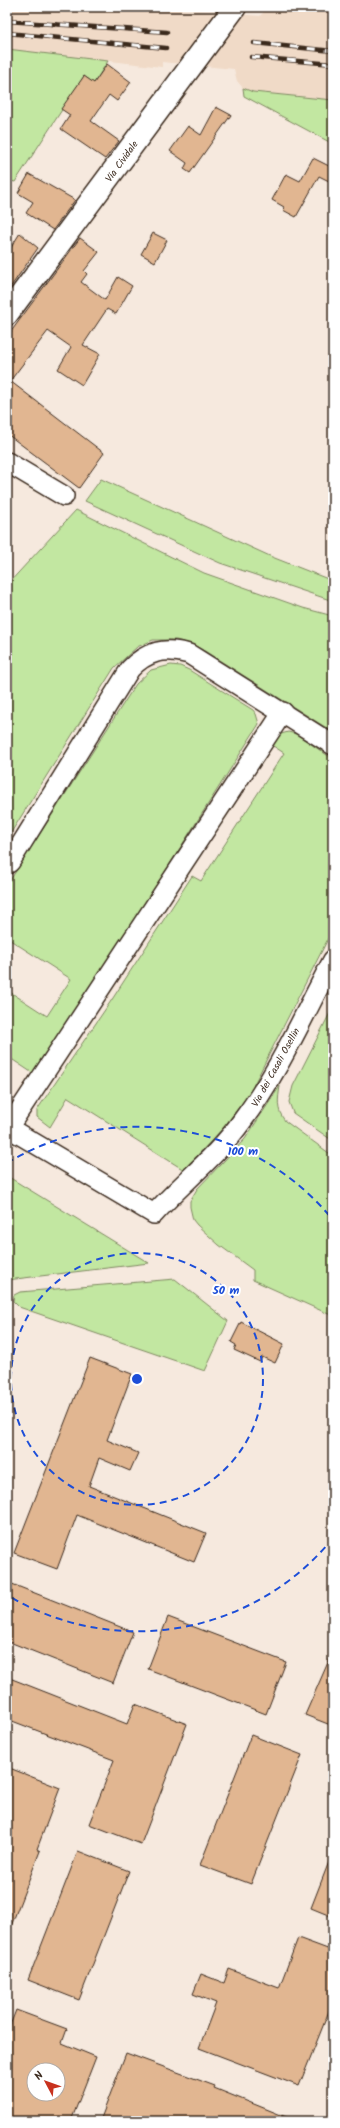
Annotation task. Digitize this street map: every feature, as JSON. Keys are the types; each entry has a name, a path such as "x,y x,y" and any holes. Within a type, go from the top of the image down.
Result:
{"main road":[{"name":"Via Cividale","path":"7,314 235,7"}],"street":[{"path":"7,462 64,496"},
{"path":"7,864 14,856 130,669 139,660 159,651 168,650 189,654 333,745"},
{"path":"7,1127 283,712"},
{"name":"Via dei Casali Osellin","path":"7,1127 154,1214 209,1160 253,1106 333,960"}],"shaded area":[{"path":"7,7 170,7 170,9 260,16 268,7 333,7 333,100 253,92 243,88 237,81 234,69 162,62 162,67 7,49"}],"green space":[{"path":"7,49 108,61 94,83 84,76 15,182 7,180"},
{"path":"243,88 253,92 333,100 333,144 244,96"},
{"path":"101,479 272,557 333,581 333,601 220,563 85,501"},
{"path":"76,510 204,573 303,608 333,616 333,732 203,650 191,644 176,640 153,640 137,647 114,668 7,839 7,585"},
{"path":"171,665 180,666 189,670 253,710 259,724 89,991 34,1074 7,1056 7,990 47,1016 71,979 7,938 7,885 136,684 151,670"},
{"path":"288,732 296,734 333,759 333,929 250,1092 225,1126 184,1170 68,1097 50,1127 37,1117 37,1110 113,998 192,876 201,881 284,753 270,744 281,734"},
{"path":"333,1007 333,1141 293,1113 289,1102 293,1086"},
{"path":"280,1086 278,1100 279,1108 285,1121 333,1156 333,1316 253,1280 253,1270 219,1245 197,1225 193,1220 190,1207 190,1201 197,1189 245,1139"},
{"path":"7,1176 149,1263 7,1280"},
{"path":"175,1279 228,1321 205,1371 19,1307 13,1301 14,1295 20,1292"}],"building":[{"path":"107,64 131,82 117,101 109,95 91,121 119,141 105,159 61,129 70,115 61,109 84,76 94,83"},
{"path":"216,107 231,115 190,173 184,169 187,163 170,151 188,126 201,135"},
{"path":"313,158 333,168 333,183 319,176 296,217 283,210 284,207 272,200 286,174 300,181"},
{"path":"29,174 75,200 53,230 26,213 33,202 18,193"},
{"path":"20,233 38,248 7,292 7,254"},
{"path":"153,233 167,240 155,262 141,254"},
{"path":"80,238 99,252 84,271 87,274 81,282 105,300 118,277 132,286 116,314 107,309 83,345 100,354 82,385 58,369 71,347 48,331 10,381 104,453 79,488 7,434 7,337"},
{"path":"241,1322 284,1344 275,1363 262,1357 260,1362 234,1350 236,1345 231,1342"},
{"path":"90,1358 132,1374 107,1440 138,1453 130,1471 99,1458 89,1486 206,1533 194,1562 77,1515 57,1569 14,1553"},
{"path":"7,1582 133,1632 113,1683 7,1641"},
{"path":"168,1617 286,1662 266,1714 148,1669"},
{"path":"333,1651 333,1726 305,1715"},
{"path":"7,1677 127,1724 135,1704 187,1724 141,1844 89,1824 114,1760 7,1719"},
{"path":"251,1735 302,1755 251,1884 200,1865"},
{"path":"7,1767 60,1788 37,1849 40,1851 8,1934"},
{"path":"78,1851 129,1871 79,2000 28,1980"},
{"path":"333,1854 333,1917 311,1908"},
{"path":"298,1938 333,1951 333,2001 299,2086 199,2048 216,2003 193,1994 201,1974 224,1983 229,1969 279,1988"},
{"path":"16,2010 67,2029 62,2043 96,2057 71,2121 7,2121 7,2033"},
{"path":"126,2053 215,2086 214,2088 296,2121 100,2121"}],"railway":[{"path":"7,21 167,32"},
{"path":"7,33 166,48"},
{"path":"254,43 333,51"},
{"path":"251,57 333,64"}]}
